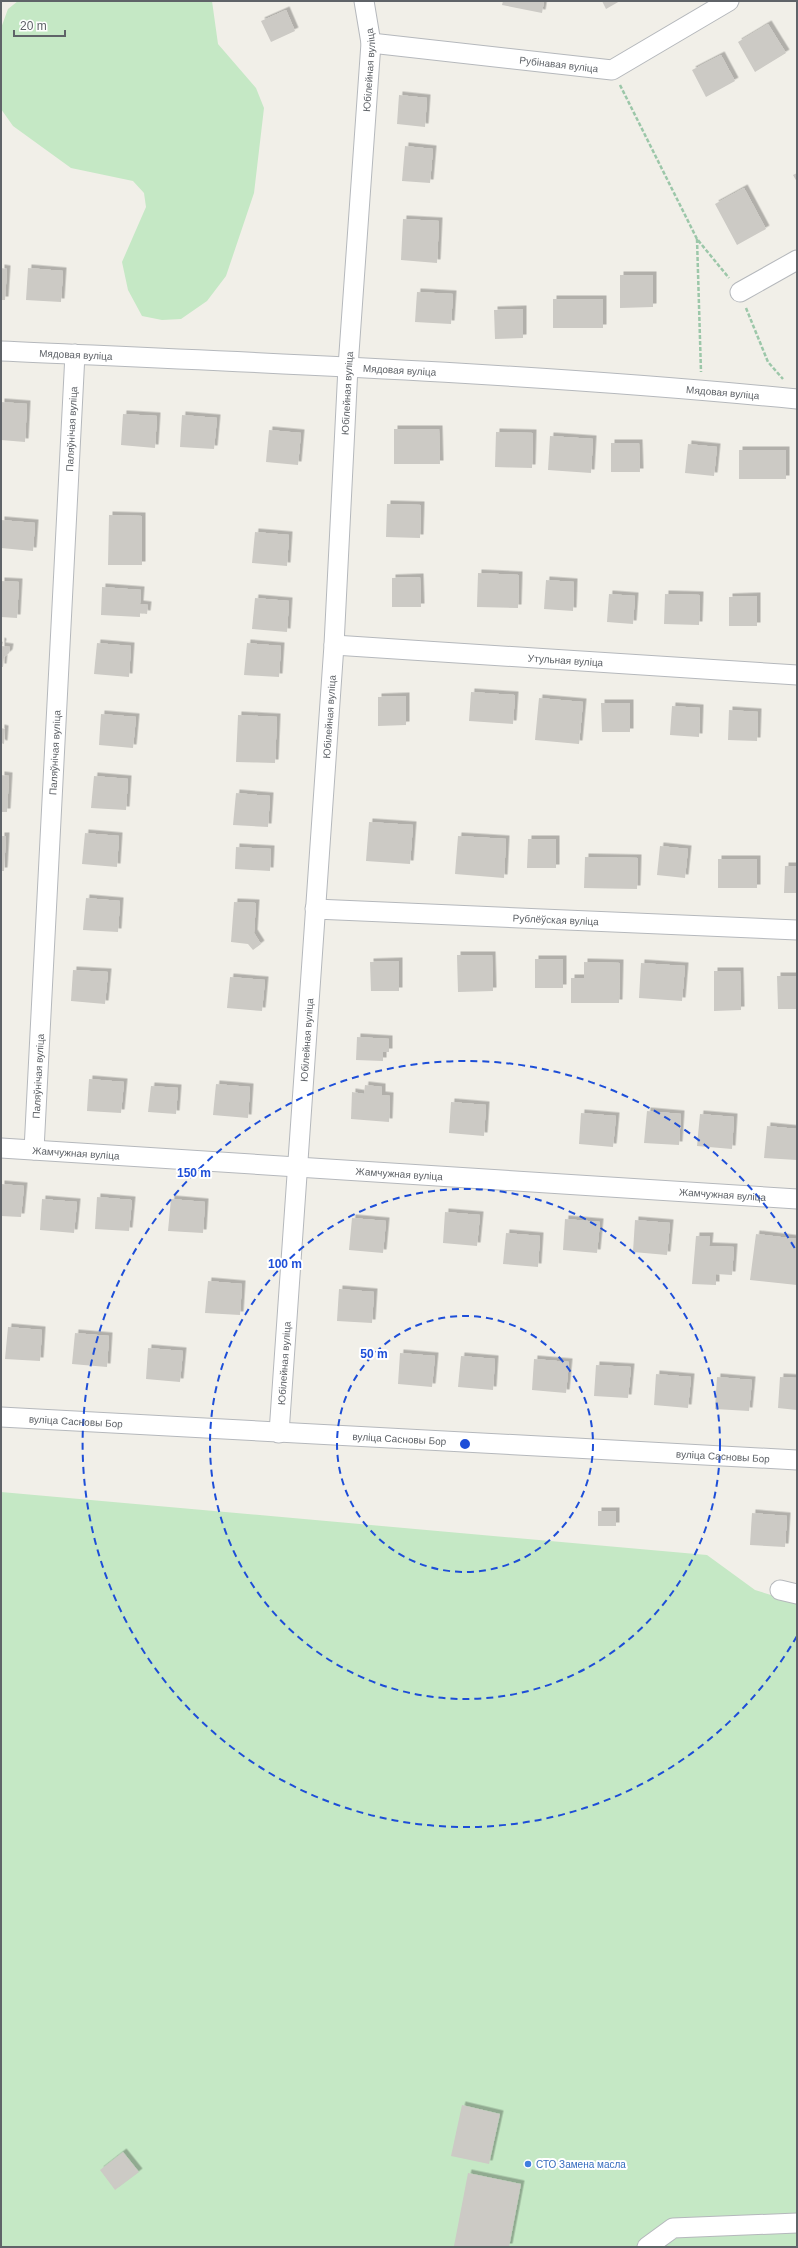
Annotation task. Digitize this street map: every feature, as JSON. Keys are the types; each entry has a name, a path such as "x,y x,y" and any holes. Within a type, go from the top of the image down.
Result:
{"street":[{"name":"Юбілейная вуліца","path":"280,1433 297,1167 334,645 348,368 371,43 364,1"},
{"name":"Рубінавая вуліца","path":"371,43 612,70 729,1"},
{"path":"740,292 797,260"},
{"name":"Мядовая вуліца","path":"1,351 348,368 701,390 792,392"},
{"name":"Паляўнічая вуліца","path":"34,1150 75,354"},
{"name":"Утульная вуліца","path":"334,645 797,675"},
{"name":"Рублёўская вуліца","path":"315,909 797,930"},
{"name":"Жамчужная вуліца","path":"1,1148 797,1199"},
{"name":"вуліца Сасновы Бор","path":"1,1417 797,1460"},
{"path":"647,2247 673,2228 797,2223"}],"path":[{"path":"612,70 697,239 740,292 768,362 792,392"},
{"path":"697,239 701,390"}],"green space":[{"path":"18,1 212,1 218,44 256,88 264,108 254,193 226,276 207,301 181,319 162,320 142,316 128,290 122,262 146,207 144,193 133,181 71,168 13,126 1,109 1,28 8,9"},
{"path":"1,1492 707,1555 755,1590 797,1603 797,2247 1,2247"}],"building":[{"path":"503,1 544,1 542,13 502,5"},
{"path":"602,1 620,1 606,9"},
{"path":"286,10 295,31 271,42 261,21"},
{"path":"768,24 786,53 755,72 738,42"},
{"path":"721,55 735,81 706,97 692,70"},
{"path":"399,95 427,98 425,127 397,124"},
{"path":"405,146 433,149 430,183 402,181"},
{"path":"797,173 797,182 793,175"},
{"path":"744,188 766,229 737,245 715,204"},
{"path":"403,219 439,221 437,263 401,260"},
{"path":"1,268 7,269 5,300 1,300"},
{"path":"28,268 63,271 61,302 26,300"},
{"path":"620,275 653,275 653,307 620,308"},
{"path":"417,292 453,294 451,324 415,322"},
{"path":"553,299 603,299 603,328 553,328"},
{"path":"523,309 523,338 495,339 494,310"},
{"path":"1,402 27,404 25,442 1,440"},
{"path":"123,414 157,416 155,448 121,445"},
{"path":"182,415 217,418 214,449 180,447"},
{"path":"394,429 439,429 440,464 394,464"},
{"path":"269,430 301,433 298,465 266,462"},
{"path":"496,432 533,433 532,468 495,467"},
{"path":"550,436 593,439 591,473 548,470"},
{"path":"611,443 639,443 640,472 611,472"},
{"path":"688,444 717,447 714,476 685,473"},
{"path":"739,450 786,450 786,479 739,479"},
{"path":"387,504 421,505 420,538 386,537"},
{"path":"109,515 142,516 142,565 108,565"},
{"path":"1,520 35,523 33,551 1,548"},
{"path":"255,532 289,535 287,566 252,563"},
{"path":"478,573 519,575 518,608 477,607"},
{"path":"420,577 421,607 392,607 392,578"},
{"path":"546,580 574,582 573,611 544,609"},
{"path":"1,581 19,582 17,618 1,617"},
{"path":"102,587 141,590 140,604 148,605 147,614 140,613 140,617 101,615"},
{"path":"609,594 635,596 633,624 607,622"},
{"path":"665,594 700,595 699,625 664,624"},
{"path":"757,596 757,626 729,626 729,597"},
{"path":"255,598 289,601 287,632 252,629"},
{"path":"1,641 3,642 2,646 10,647 9,653 4,657 3,667 1,667"},
{"path":"97,643 131,646 129,677 94,674"},
{"path":"247,643 281,646 279,677 244,675"},
{"path":"471,692 515,695 513,724 469,721"},
{"path":"406,696 406,725 378,726 378,697"},
{"path":"539,698 583,702 579,744 535,740"},
{"path":"601,703 630,703 630,732 602,732"},
{"path":"672,706 700,708 699,737 670,735"},
{"path":"729,710 758,712 757,741 728,740"},
{"path":"101,714 136,717 133,748 99,745"},
{"path":"238,715 277,717 275,763 236,762"},
{"path":"1,728 5,729 4,744 1,743"},
{"path":"1,775 9,776 7,812 1,812"},
{"path":"94,776 128,779 126,810 91,808"},
{"path":"236,793 270,796 268,827 233,825"},
{"path":"369,822 413,825 410,864 366,861"},
{"path":"85,833 119,836 117,867 82,864"},
{"path":"1,836 6,836 4,871 1,871"},
{"path":"458,836 506,839 504,878 455,874"},
{"path":"528,839 556,839 556,868 527,868"},
{"path":"660,846 688,849 685,878 657,875"},
{"path":"236,847 271,849 270,871 235,869"},
{"path":"585,857 638,858 637,889 584,888"},
{"path":"718,859 757,859 757,888 718,888"},
{"path":"785,866 797,866 797,893 784,893"},
{"path":"86,898 120,901 118,932 83,930"},
{"path":"234,902 256,903 254,933 261,944 253,950 248,944 231,942"},
{"path":"457,955 492,955 493,991 458,992"},
{"path":"535,959 563,959 563,988 535,988"},
{"path":"399,961 399,991 371,991 370,962"},
{"path":"584,962 620,963 619,1003 571,1003 571,978 584,978"},
{"path":"641,963 685,966 682,1001 639,998"},
{"path":"73,970 108,972 105,1004 71,1001"},
{"path":"714,971 740,971 741,1010 714,1011"},
{"path":"777,976 797,976 797,1009 778,1009"},
{"path":"230,977 265,980 262,1011 227,1008"},
{"path":"357,1037 389,1039 389,1052 383,1052 383,1061 356,1060"},
{"path":"89,1079 124,1082 121,1113 87,1111"},
{"path":"216,1084 250,1087 248,1118 213,1115"},
{"path":"365,1085 382,1087 382,1095 390,1096 389,1122 351,1119 352,1092 364,1094"},
{"path":"151,1086 178,1088 176,1114 148,1112"},
{"path":"451,1102 486,1105 484,1136 449,1133"},
{"path":"647,1111 681,1114 679,1145 644,1143"},
{"path":"581,1113 616,1116 613,1147 579,1144"},
{"path":"700,1114 734,1117 732,1149 697,1146"},
{"path":"767,1126 797,1129 797,1160 764,1158"},
{"path":"1,1184 24,1186 21,1217 1,1216"},
{"path":"97,1197 132,1200 129,1231 95,1229"},
{"path":"42,1199 77,1202 74,1233 40,1230"},
{"path":"171,1199 205,1202 203,1233 168,1231"},
{"path":"445,1212 480,1215 477,1246 443,1243"},
{"path":"352,1218 386,1221 383,1253 349,1250"},
{"path":"565,1219 600,1222 597,1253 563,1250"},
{"path":"635,1220 670,1223 667,1255 633,1252"},
{"path":"506,1233 540,1236 538,1267 503,1264"},
{"path":"756,1234 797,1239 797,1285 750,1280"},
{"path":"696,1236 710,1236 709,1246 734,1247 732,1275 716,1274 716,1285 692,1284"},
{"path":"208,1281 242,1284 240,1315 205,1313"},
{"path":"339,1289 374,1292 372,1323 337,1321"},
{"path":"8,1327 42,1330 40,1361 5,1359"},
{"path":"75,1333 109,1336 107,1367 72,1364"},
{"path":"148,1348 183,1351 180,1382 146,1379"},
{"path":"400,1353 435,1356 432,1387 398,1384"},
{"path":"461,1356 495,1359 493,1390 458,1387"},
{"path":"534,1359 569,1362 566,1393 532,1390"},
{"path":"596,1365 631,1367 628,1398 594,1396"},
{"path":"656,1374 691,1377 688,1408 654,1405"},
{"path":"717,1377 752,1380 749,1411 715,1409"},
{"path":"780,1377 797,1378 797,1410 778,1408"},
{"path":"598,1511 616,1511 616,1526 598,1526"},
{"path":"752,1513 787,1516 785,1547 750,1545"},
{"path":"462,2105 500,2114 489,2164 451,2156"},
{"path":"123,2152 139,2172 115,2190 100,2170"},
{"path":"468,2173 521,2184 509,2247 454,2246"}],"place":[{"name":"СТО Замена масла","path":"528,2164"}]}
